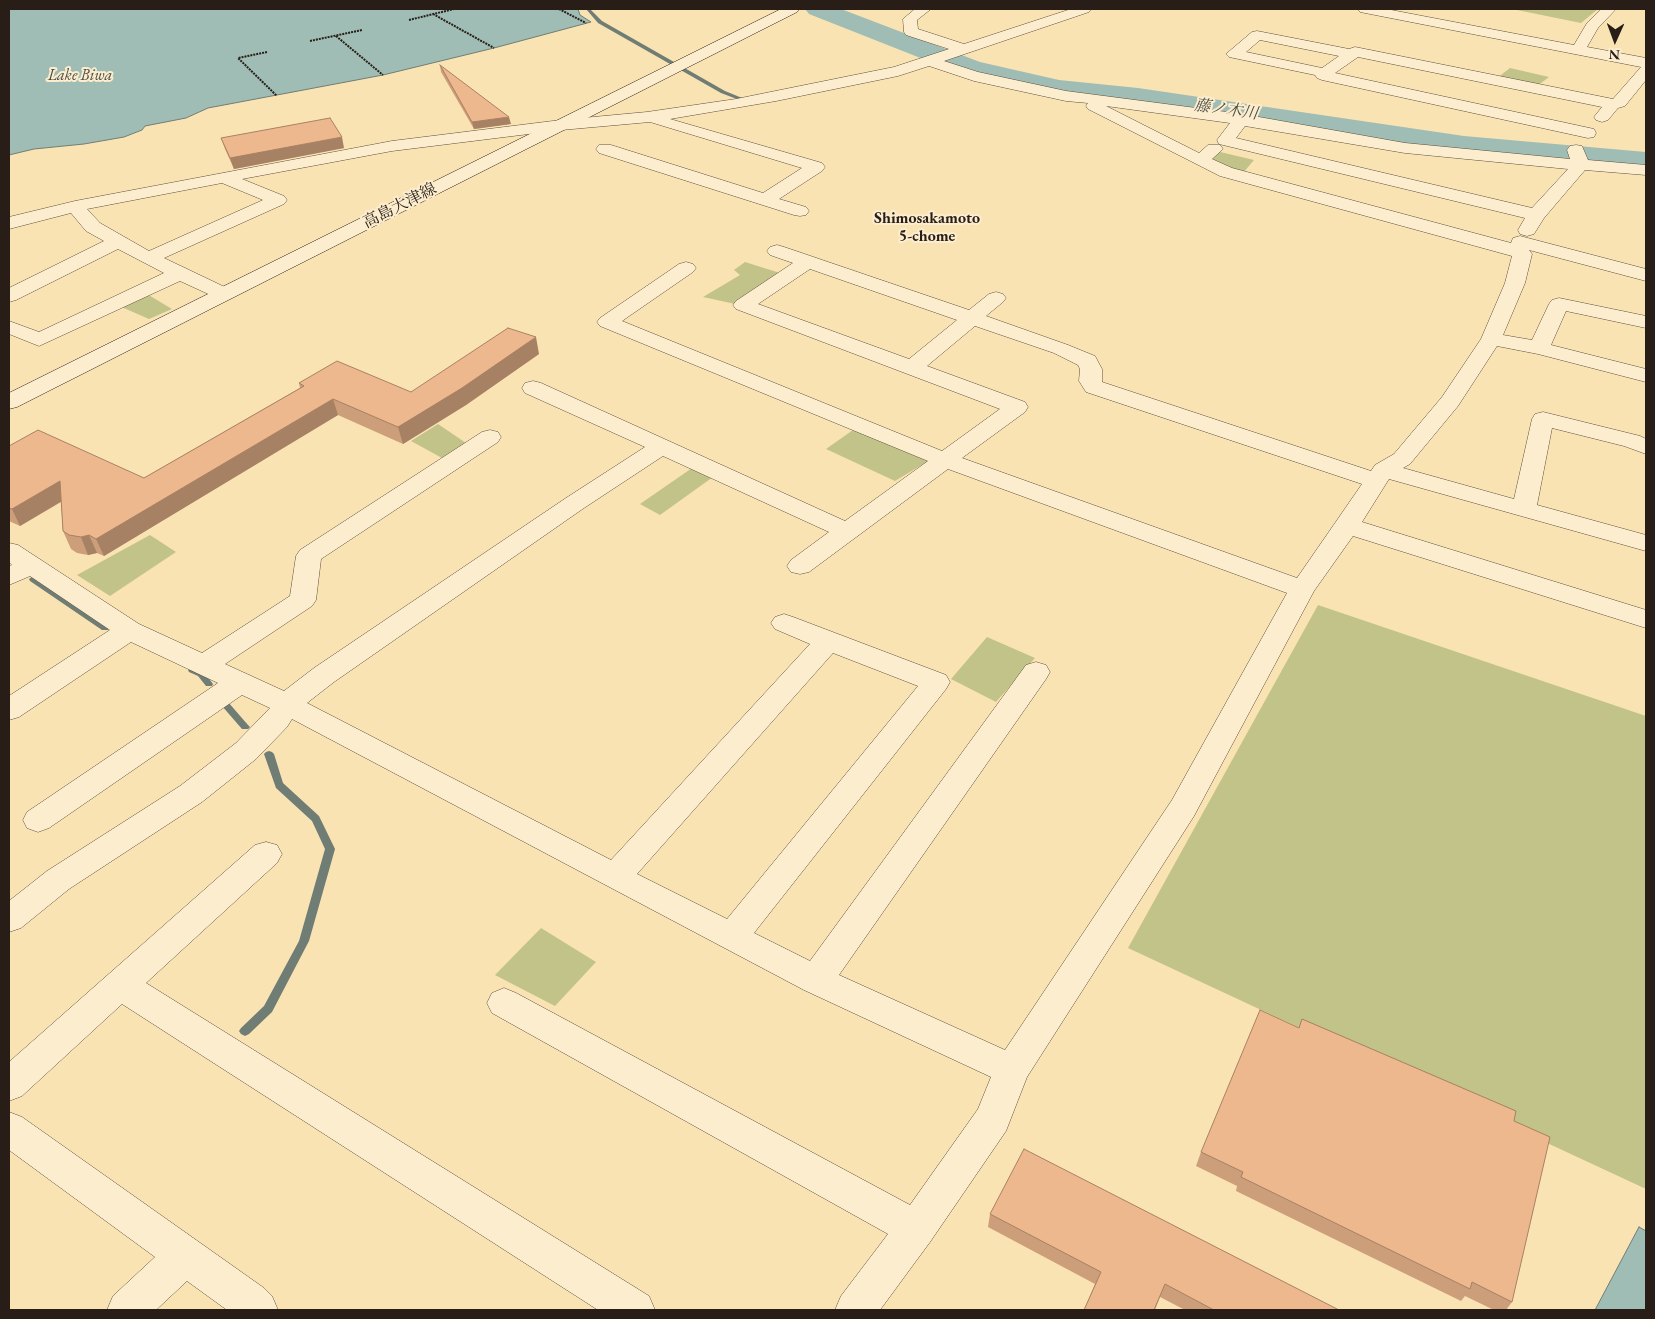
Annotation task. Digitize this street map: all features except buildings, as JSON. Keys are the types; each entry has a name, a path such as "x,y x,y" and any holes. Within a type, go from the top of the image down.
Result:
{"street":[{"name":"高島大津線","path":"9,402 792,9"},
{"path":"924,9 910,19 911,32 982,61"},
{"path":"9,223 76,206 392,146 561,125 647,117 760,100 898,72 1084,9"},
{"path":"1365,9 1646,63"},
{"path":"1578,50 1592,26 1609,9"},
{"path":"1325,73 1234,54 1257,35 1352,54"},
{"path":"1636,175 1579,149 1322,76 1355,52 1612,104 1619,103 1646,70"},
{"path":"932,61 974,76 1061,96 1244,109 1405,148 1525,160 1579,149"},
{"path":"999,66 1039,74"},
{"path":"1061,96 1072,80"},
{"path":"1139,89 1204,98"},
{"path":"1086,99 1102,111 1226,172 1518,246 1646,274"},
{"path":"1518,246 1536,215 1578,168 1579,149 1612,104"},
{"path":"1200,160 1225,140 1244,109"},
{"path":"647,117 816,166 765,200"},
{"path":"1225,140 1536,215"},
{"path":"609,153 800,211"},
{"path":"148,258 278,200 229,180 226,177"},
{"path":"76,206 93,228 148,258 224,294"},
{"path":"9,296 119,241"},
{"path":"855,1310 916,1229 993,1118 1012,1070 1183,808 1302,589 1347,526 1379,475 1402,459 1450,401 1491,339 1515,282 1522,254 1518,246"},
{"path":"777,251 1061,349 1087,362 1091,369 1090,381 1094,387 1379,475 1524,508 1646,543"},
{"path":"800,566 1017,407 743,305 807,262"},
{"path":"686,268 607,322 945,460 1302,589"},
{"path":"9,327 39,340 180,273"},
{"path":"911,368 996,298"},
{"path":"1539,348 1559,304 1646,322"},
{"path":"1491,339 1539,348 1646,376"},
{"path":"533,388 847,531"},
{"path":"1524,508 1543,419 1632,441 1646,447"},
{"path":"204,665 303,600 309,556 490,437"},
{"path":"9,919 58,880 190,794 246,751 277,720 286,704 324,676 567,508 661,447"},
{"path":"1347,526 1646,619"},
{"path":"9,551 20,571 129,630 286,704 816,980 1012,1070"},
{"path":"732,936 936,682 784,623"},
{"path":"9,710 129,630"},
{"path":"615,876 828,641"},
{"path":"816,980 1036,672"},
{"path":"38,820 240,682"},
{"path":"9,1085 266,854"},
{"path":"120,985 635,1310"},
{"path":"504,1003 916,1229"},
{"path":"9,1129 250,1302 258,1310"},
{"path":"127,1310 185,1256"}],"path":[{"path":"409,20 454,9"},
{"path":"559,9 586,22"},
{"path":"433,14 494,48"},
{"path":"310,42 362,30"},
{"path":"336,36 383,75"},
{"path":"266,52 238,58 277,96"}],"green space":[{"path":"1512,9 1598,9 1581,23"},
{"path":"1510,68 1549,77 1537,86 1497,78"},
{"path":"1216,151 1254,160 1243,173 1204,160"},
{"path":"745,262 780,273 735,304 703,297 740,275 734,270"},
{"path":"147,294 172,309 149,319 117,305"},
{"path":"438,424 466,443 442,458 411,441"},
{"path":"853,430 930,460 895,481 826,449"},
{"path":"692,468 713,477 660,515 640,504"},
{"path":"150,535 176,552 110,596 77,575"},
{"path":"1318,605 1646,716 1646,1189 1128,948"},
{"path":"987,637 1035,658 996,702 951,679"},
{"path":"541,928 596,962 555,1006 495,975"}],"water":[{"name":"Lake Biwa","path":"9,9 578,9 580,15 591,22 383,75 208,108 186,118 145,126 142,130 124,137 84,144 34,149 9,155"},
{"path":"1639,1227 1646,1231 1646,1310 1595,1310"}],"waterway":[{"path":"588,9 600,22 723,92 744,100"},
{"name":"藤ノ木川","path":"818,9 971,68 1059,89 1138,97 1464,145 1646,161"},
{"path":"33,579 105,628"},
{"path":"192,670 201,674 209,684"},
{"path":"225,704 245,727"},
{"path":"245,1031 268,1009 304,941 330,849 316,819 279,785 269,754"}],"district":[{"name":"Shimosakamoto 5-chome","path":"927,228"}]}
